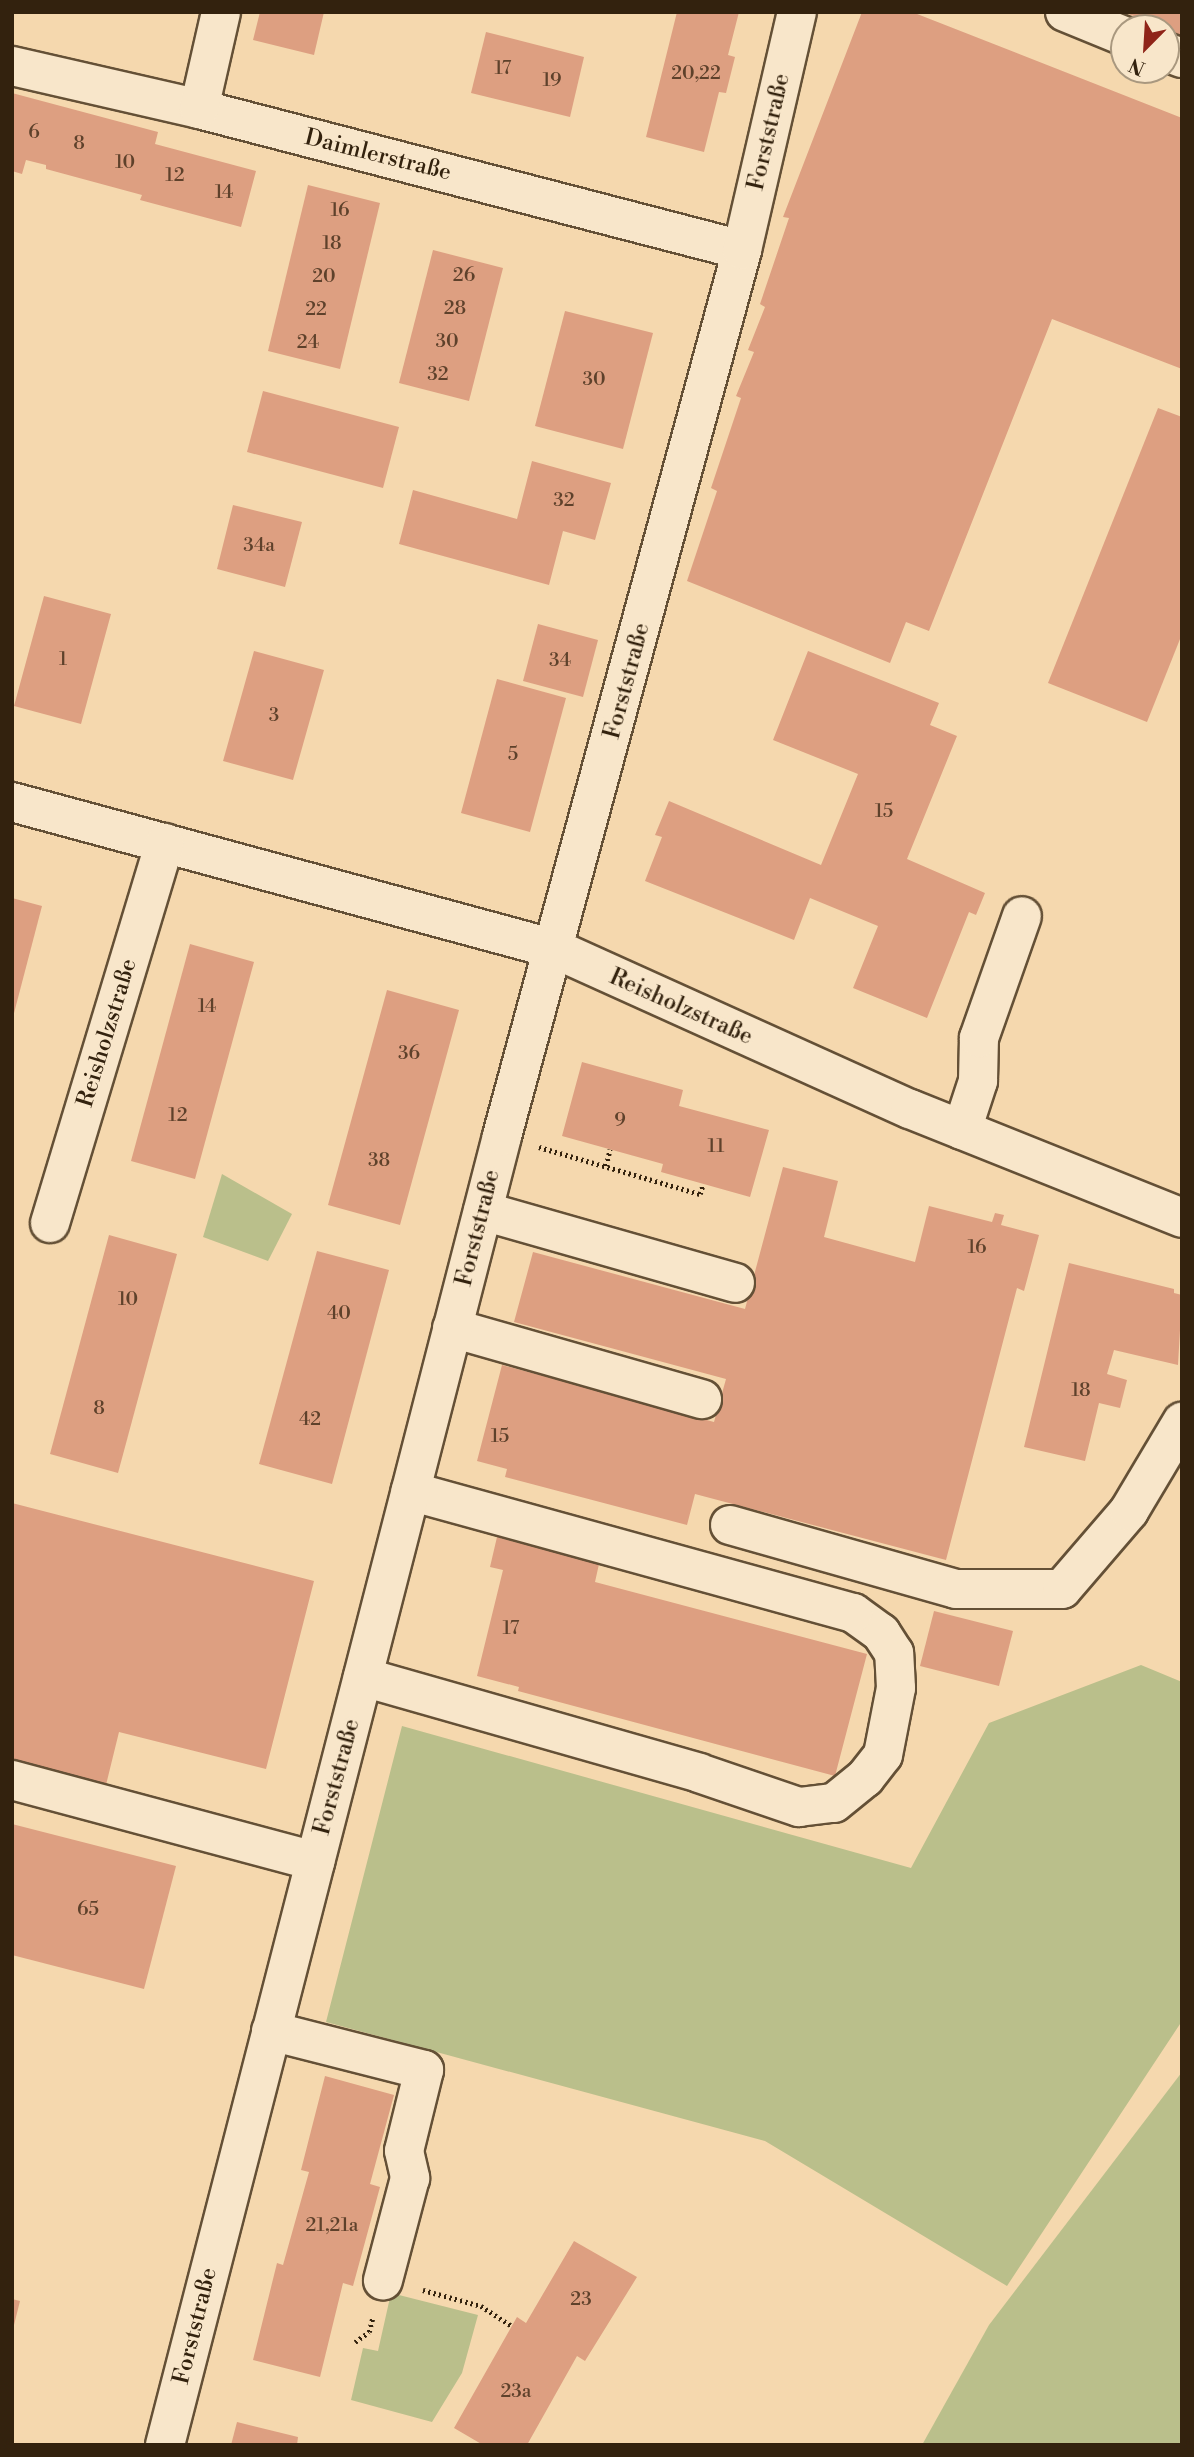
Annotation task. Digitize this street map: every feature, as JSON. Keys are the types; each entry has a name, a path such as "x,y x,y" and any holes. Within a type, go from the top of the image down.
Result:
{"street":[{"path":"199,109 221,12"},
{"name":"Forststraße","path":"165,2445 452,1328 742,250 797,12"},
{"path":"1065,12 1110,30"},
{"name":"Daimlerstraße","path":"12,66 199,109 742,250"},
{"name":"Reisholzstraße","path":"12,802 555,949 962,1130 1182,1218"},
{"name":"Reisholzstraße","path":"50,1223 165,843"},
{"path":"962,1130 978,1082 979,1038 1022,916"},
{"path":"483,1211 735,1283"},
{"path":"452,1328 702,1399"},
{"path":"730,1525 956,1589 1062,1589 1129,1511 1182,1422"},
{"path":"363,1677 699,1773 799,1807 834,1803 865,1778 883,1755 896,1688 894,1653 881,1633 853,1612 410,1491"},
{"path":"12,1780 315,1861"},
{"path":"271,2031 424,2070 404,2151 410,2178 383,2280"}],"path":[{"path":"534,1145 700,1194 703,1184"},
{"path":"606,1166 610,1149"},
{"path":"383,2280 481,2306 512,2326"}],"green space":[{"path":"222,1174 292,1214 268,1261 203,1237"},
{"path":"1141,1665 1182,1682 1182,2021 1007,2286 765,2141 326,2022 402,1726 911,1868 989,1723"},
{"path":"1182,2072 1182,2445 922,2445 989,2325"},
{"path":"391,2293 478,2315 462,2373 432,2422 351,2400 363,2348 378,2351"}],"building":[{"path":"260,12 324,12 314,55 253,40"},
{"path":"677,12 739,12 728,55 735,57 726,93 719,92 704,152 646,137"},
{"path":"862,12 912,12 1182,118 1182,369 1052,319 929,631 906,622 890,663 687,581 717,491 711,488 741,398 736,396 754,352 748,350 765,307 760,304 789,218 783,217"},
{"path":"1123,12 1182,12 1182,36 1180,14"},
{"path":"486,32 584,57 570,117 471,93"},
{"path":"12,93 158,132 155,144 256,171 241,227 140,200 142,195 46,169 46,165 26,160 22,174 12,171"},
{"path":"308,185 380,203 340,369 268,351"},
{"path":"433,250 503,268 469,401 399,383"},
{"path":"565,311 653,333 623,449 535,426"},
{"path":"263,391 399,427 383,488 247,452"},
{"path":"1158,408 1182,417 1182,634 1147,722 1048,683"},
{"path":"532,461 611,483 595,540 563,531 549,585 399,544 413,490 517,519"},
{"path":"233,505 302,522 285,587 217,569"},
{"path":"44,596 111,614 81,724 14,706"},
{"path":"538,624 598,640 583,697 523,681"},
{"path":"254,651 324,670 293,780 223,761"},
{"path":"808,651 939,703 930,725 957,736 907,859 985,893 976,915 969,912 927,1018 853,988 878,926 810,898 794,940 645,881 662,837 655,835 669,801 821,865 858,774 773,740"},
{"path":"497,679 566,698 530,832 461,813"},
{"path":"12,898 42,906 13,1017 12,1017"},
{"path":"190,944 254,962 195,1179 131,1161"},
{"path":"387,990 459,1010 400,1225 328,1205"},
{"path":"582,1062 683,1090 679,1106 769,1130 750,1197 661,1172 663,1164 562,1136"},
{"path":"783,1167 838,1181 824,1237 915,1262 929,1206 992,1222 995,1213 1004,1215 1001,1225 1039,1235 1024,1291 1017,1288 946,1560 695,1494 687,1525 505,1477 507,1469 477,1461 502,1365 714,1422 726,1379 514,1322 533,1252 745,1309"},
{"path":"109,1235 177,1254 118,1473 50,1454"},
{"path":"317,1251 389,1270 332,1484 259,1464"},
{"path":"1069,1263 1174,1289 1174,1293 1182,1295 1178,1365 1114,1350 1107,1374 1127,1380 1120,1408 1099,1403 1085,1461 1024,1447"},
{"path":"12,1503 314,1581 266,1769 119,1732 106,1785 12,1761"},
{"path":"497,1537 599,1564 595,1582 867,1654 835,1776 518,1691 519,1687 477,1676 503,1570 490,1567"},
{"path":"934,1611 1013,1631 999,1686 920,1666"},
{"path":"12,1824 176,1866 144,1989 12,1955"},
{"path":"325,2076 394,2095 370,2184 380,2187 353,2286 343,2283 320,2377 253,2360 277,2263 283,2265 309,2172 301,2170"},
{"path":"574,2241 637,2277 585,2361 577,2356 527,2445 483,2445 454,2428 517,2317 526,2323"},
{"path":"12,2299 20,2301 13,2329 12,2329"},
{"path":"237,2422 298,2437 297,2445 231,2445"}]}
